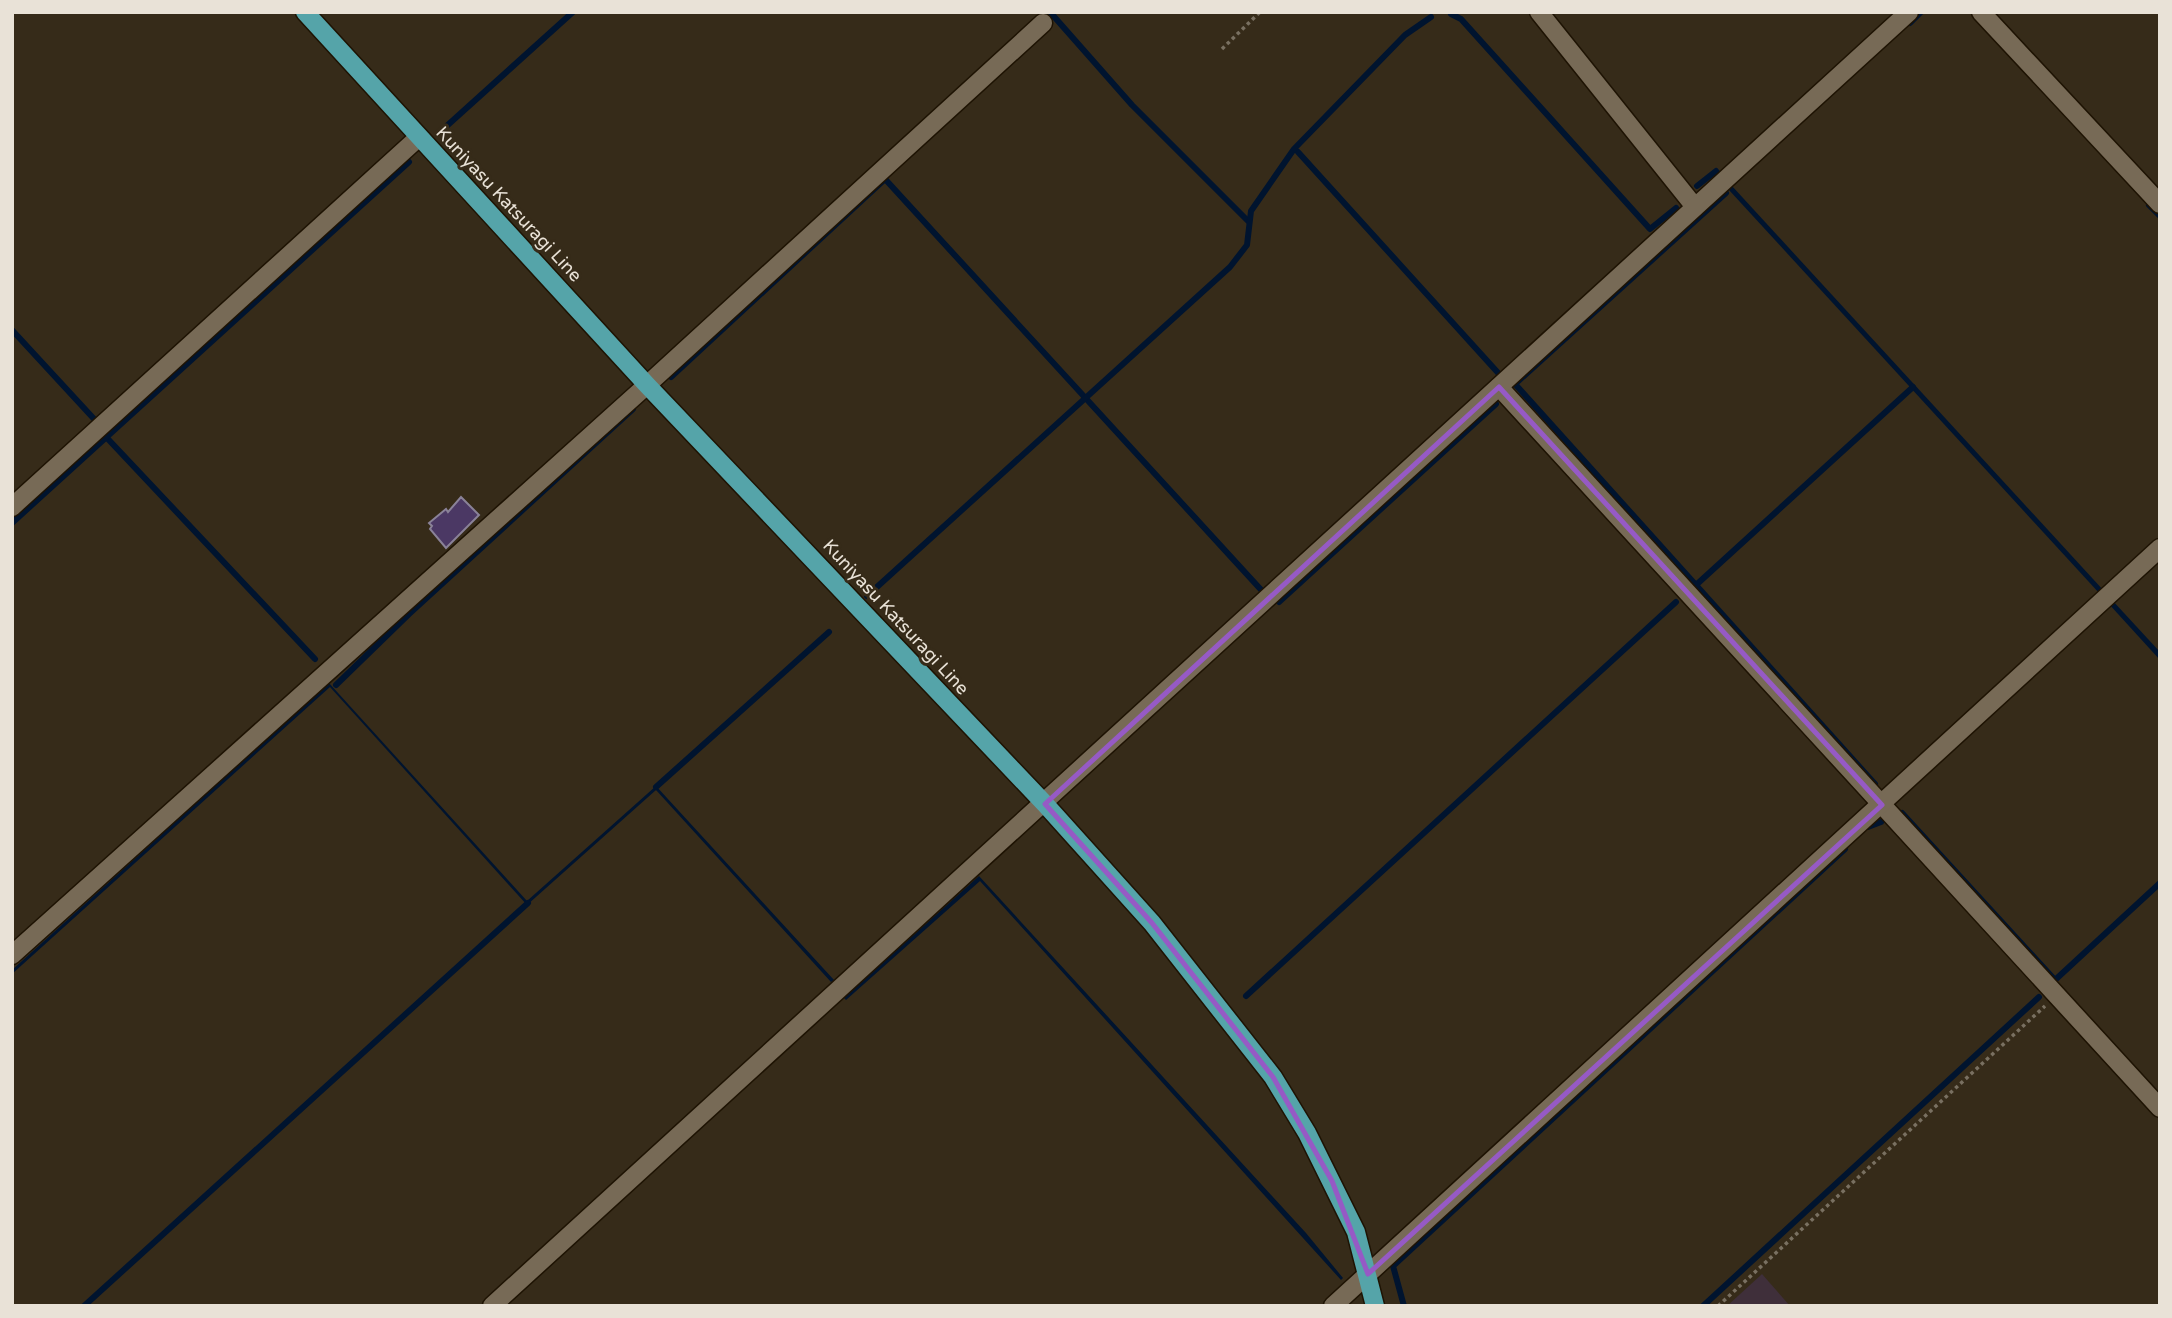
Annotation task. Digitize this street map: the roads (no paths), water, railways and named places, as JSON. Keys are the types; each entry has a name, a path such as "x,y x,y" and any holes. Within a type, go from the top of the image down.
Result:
{"main road":[{"name":"Kuniyasu Katsuragi Line","path":"305,12 647,385 1045,804 1152,923 1273,1077 1332,1181 1356,1232 1375,1306"}],"street":[{"path":"1539,12 1695,207"},
{"path":"492,1306 1045,804 1909,12"},
{"path":"1981,12 2157,195"},
{"path":"12,956 647,385 1043,23"},
{"path":"12,506 419,137"},
{"path":"1499,387 2160,1108"},
{"path":"1333,1306 2160,548"}],"water":[{"path":"1732,186 2104,591 2100,594 1729,190"},
{"path":"2112,600 2160,652 2160,660 2108,603"},
{"path":"329,683 527,901 656,786 834,980 831,982 656,790 527,905 330,687 12,974 12,970"},
{"path":"979,876 1306,1233 1343,1278 1341,1280 980,881 846,1000 844,998"}],"waterway":[{"path":"440,132 573,12"},
{"path":"1050,12 1132,105 1248,221"},
{"path":"1910,23 1921,12"},
{"path":"1451,14 1461,19 1650,229 1676,208"},
{"path":"867,596 1230,267 1247,245 1251,211 1294,149 1405,35 1431,17"},
{"path":"1298,152 1500,375"},
{"path":"12,523 409,162"},
{"path":"1697,186 1716,171 1720,176"},
{"path":"671,377 885,179 1264,593"},
{"path":"1726,193 1515,384 1875,784"},
{"path":"2149,205 2160,216"},
{"path":"12,330 95,420"},
{"path":"1696,585 1913,387"},
{"path":"1279,602 1496,404"},
{"path":"336,685 409,614 633,409"},
{"path":"107,438 315,659"},
{"path":"1246,996 1676,602"},
{"path":"656,787 829,632"},
{"path":"1902,813 2055,980 2160,883"},
{"path":"1868,827 1881,822"},
{"path":"1404,1306 1393,1266 1845,849"},
{"path":"84,1306 528,903"},
{"path":"1703,1306 2039,997"}]}
